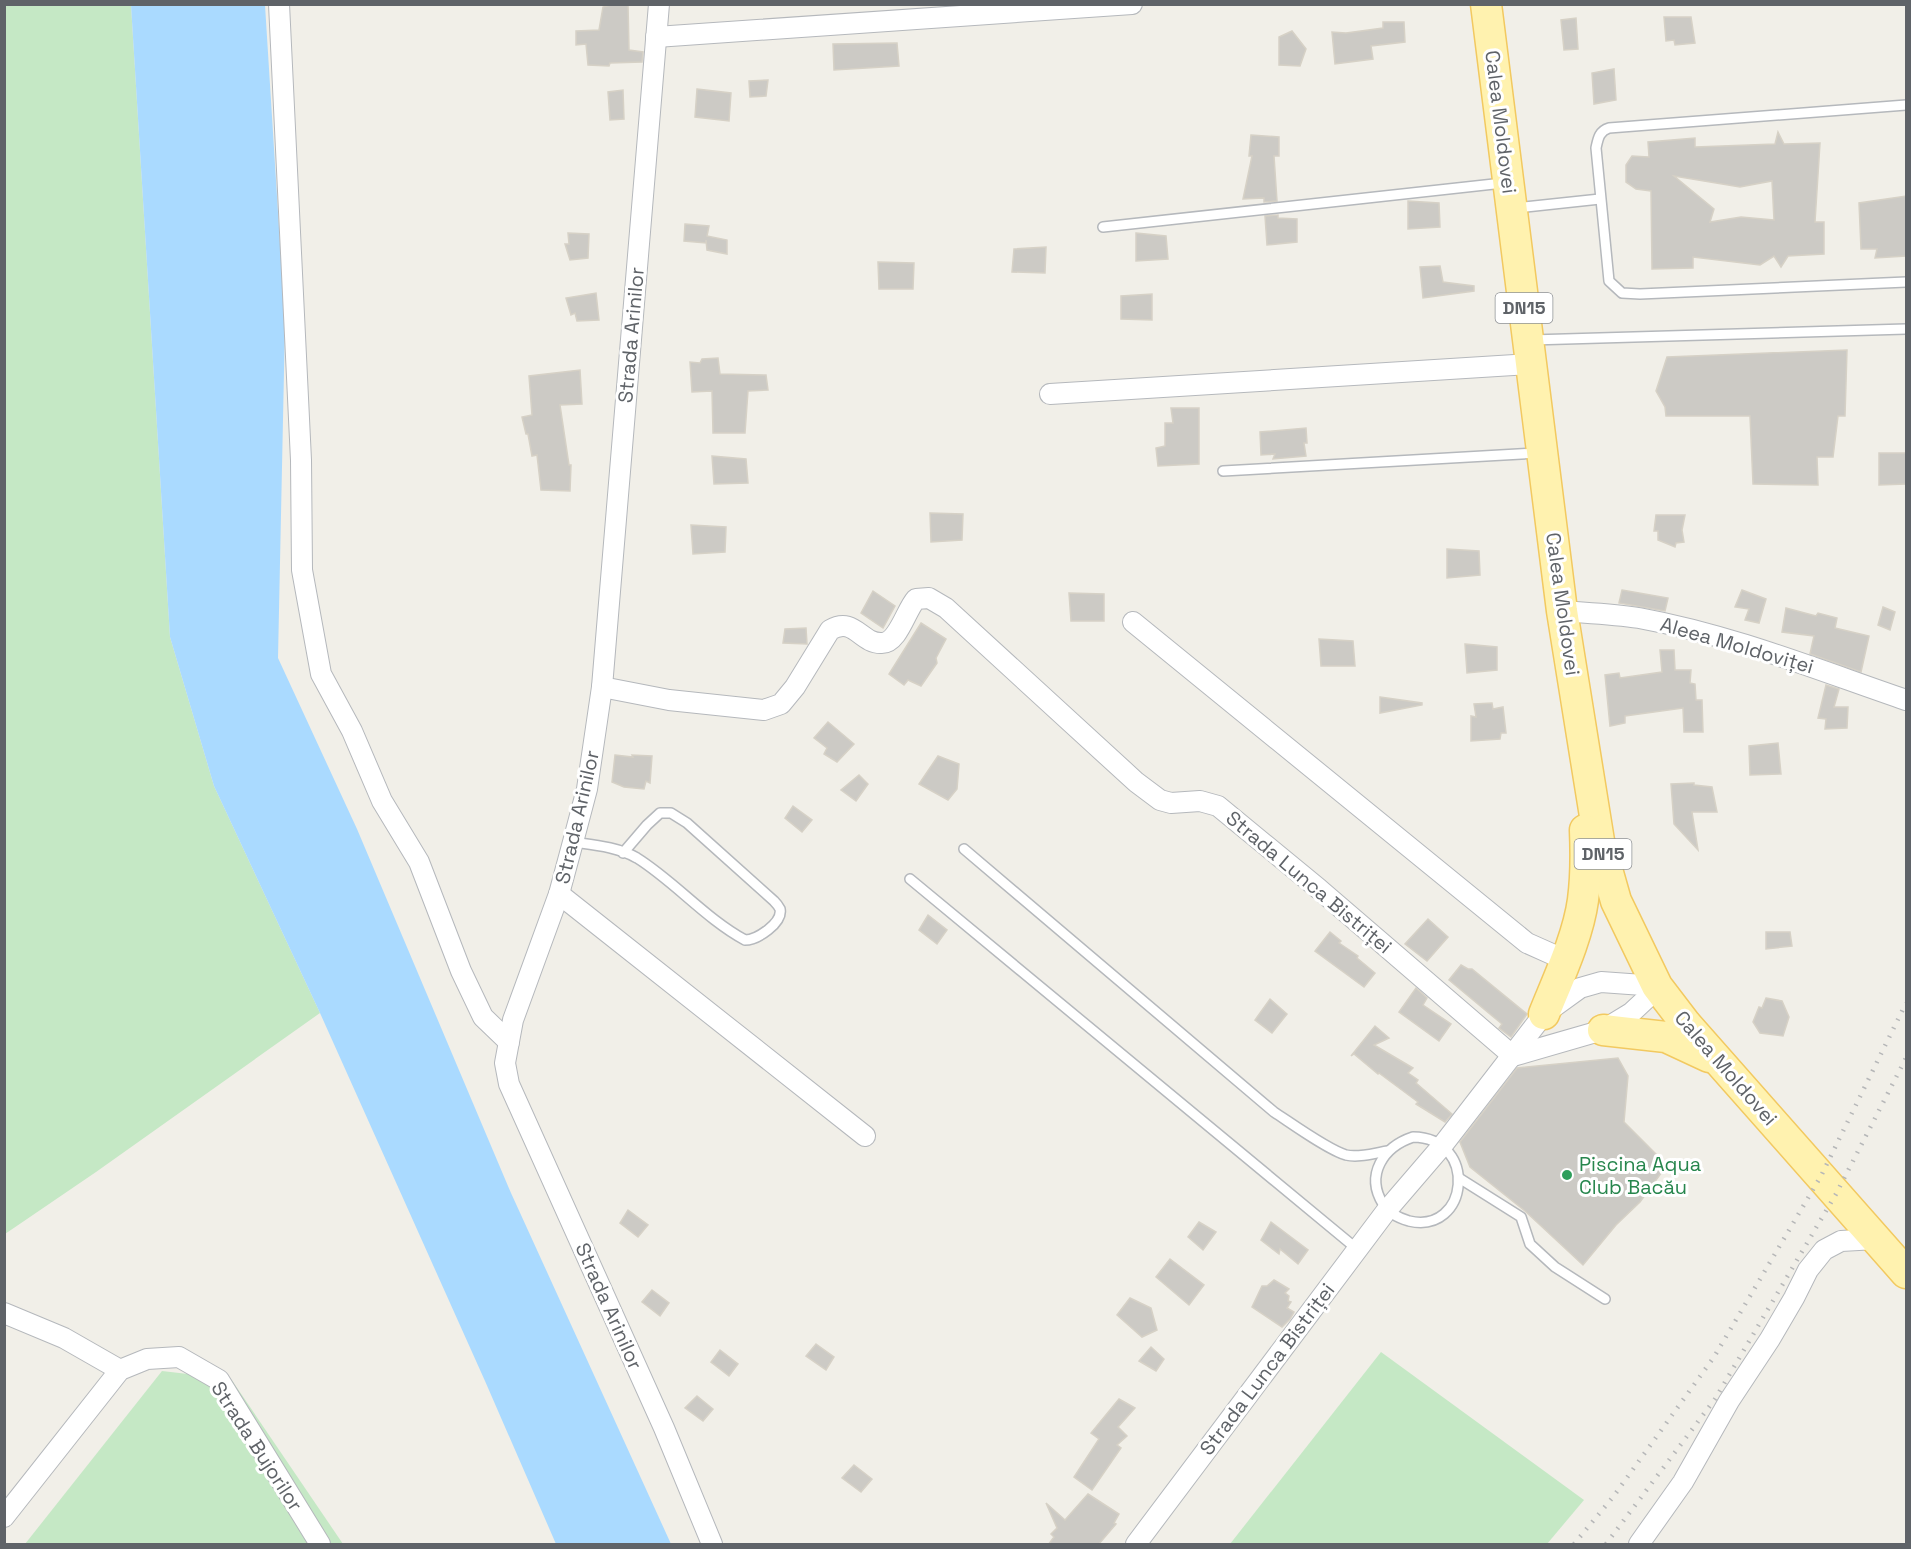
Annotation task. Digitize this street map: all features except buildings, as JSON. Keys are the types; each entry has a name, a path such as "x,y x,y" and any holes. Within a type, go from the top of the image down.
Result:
{"main road":[{"name":"Calea Moldovei","path":"1486,4 1562,611 1599,841 1616,901 1657,986 1718,1060 1876,1239"},
{"path":"1544,1014 1567,958 1583,902 1586,852 1580,713"},
{"path":"1603,1030 1666,1037 1718,1060"},
{"name":"DN15","path":"1876,1239 1906,1273"}],"street":[{"path":"279,4 300,437 302,570 321,674 352,731 382,801 418,862 461,971 483,1017 509,1042"},
{"name":"Strada Arinilor","path":"659,4 602,687 587,789 559,894 513,1020 505,1063 509,1084 664,1428 712,1545"},
{"path":"656,37 932,11 1132,4"},
{"path":"1050,394 1530,352"},
{"name":"Strada Lunca Bistriței","path":"602,687 669,700 764,710 781,704 795,687 830,630 839,625 849,626 879,644 887,642 892,640 916,599 929,598 946,608 1136,782 1160,800 1171,803 1200,801 1218,806 1513,1056 1442,1146 1387,1210 1136,1545"},
{"name":"Aleea Moldoviței","path":"1562,611 1638,618 1722,638 1802,662 1906,700"},
{"path":"1133,622 1527,943 1567,958"},
{"path":"559,894 865,1136"},
{"path":"1513,1056 1544,1014 1580,988 1601,982 1657,986"},
{"path":"1513,1056 1603,1030 1631,1013 1657,986"},
{"path":"1639,1545 1683,1482 1729,1401 1770,1339 1808,1270 1824,1250 1841,1241 1876,1239"},
{"path":"4,1313 64,1338 120,1370 4,1517"},
{"name":"Strada Bujorilor","path":"120,1370 147,1359 179,1357 219,1380 320,1545"}],"lane":[{"path":"1906,105 1604,130 1599,136 1596,148 1609,282 1622,293 1906,282"},
{"path":"1103,227 1510,195 1600,199"},
{"path":"1530,352 1906,329"},
{"path":"1223,471 1542,452"},
{"path":"573,842 609,848 623,853 636,857 745,940 752,940 762,935 772,926 779,914 780,908 774,900 678,816 671,813 660,813 623,853"},
{"path":"964,849 1274,1112 1330,1148 1346,1155 1360,1156 1388,1151"},
{"path":"910,879 1357,1249"},
{"path":"1413,1137 1424,1137 1442,1146 1454,1160 1459,1178 1455,1198 1447,1211 1436,1221 1422,1224 1405,1220 1387,1210 1377,1194 1375,1182 1377,1169 1388,1151 1403,1140 1413,1137"},
{"path":"1459,1178 1521,1217 1530,1244 1555,1267 1605,1299"}],"green space":[{"path":"5,5 131,5 170,637 214,786 320,1013 5,1234"},
{"path":"1381,1352 1584,1500 1547,1544 1230,1544"},
{"path":"162,1371 231,1379 343,1544 25,1544"}],"water":[{"path":"131,5 265,5 285,324 278,658 357,829 511,1193 671,1544 556,1544 320,1013 214,786 170,637"}],"railway":[{"path":"1574,1544 1613,1497 1714,1357 1821,1176 1906,1003"},
{"path":"1606,1544 1715,1399 1836,1194 1906,1058"}],"place":[{"name":"Piscina Aqua Club Bacău","path":"1567,1175"}]}
